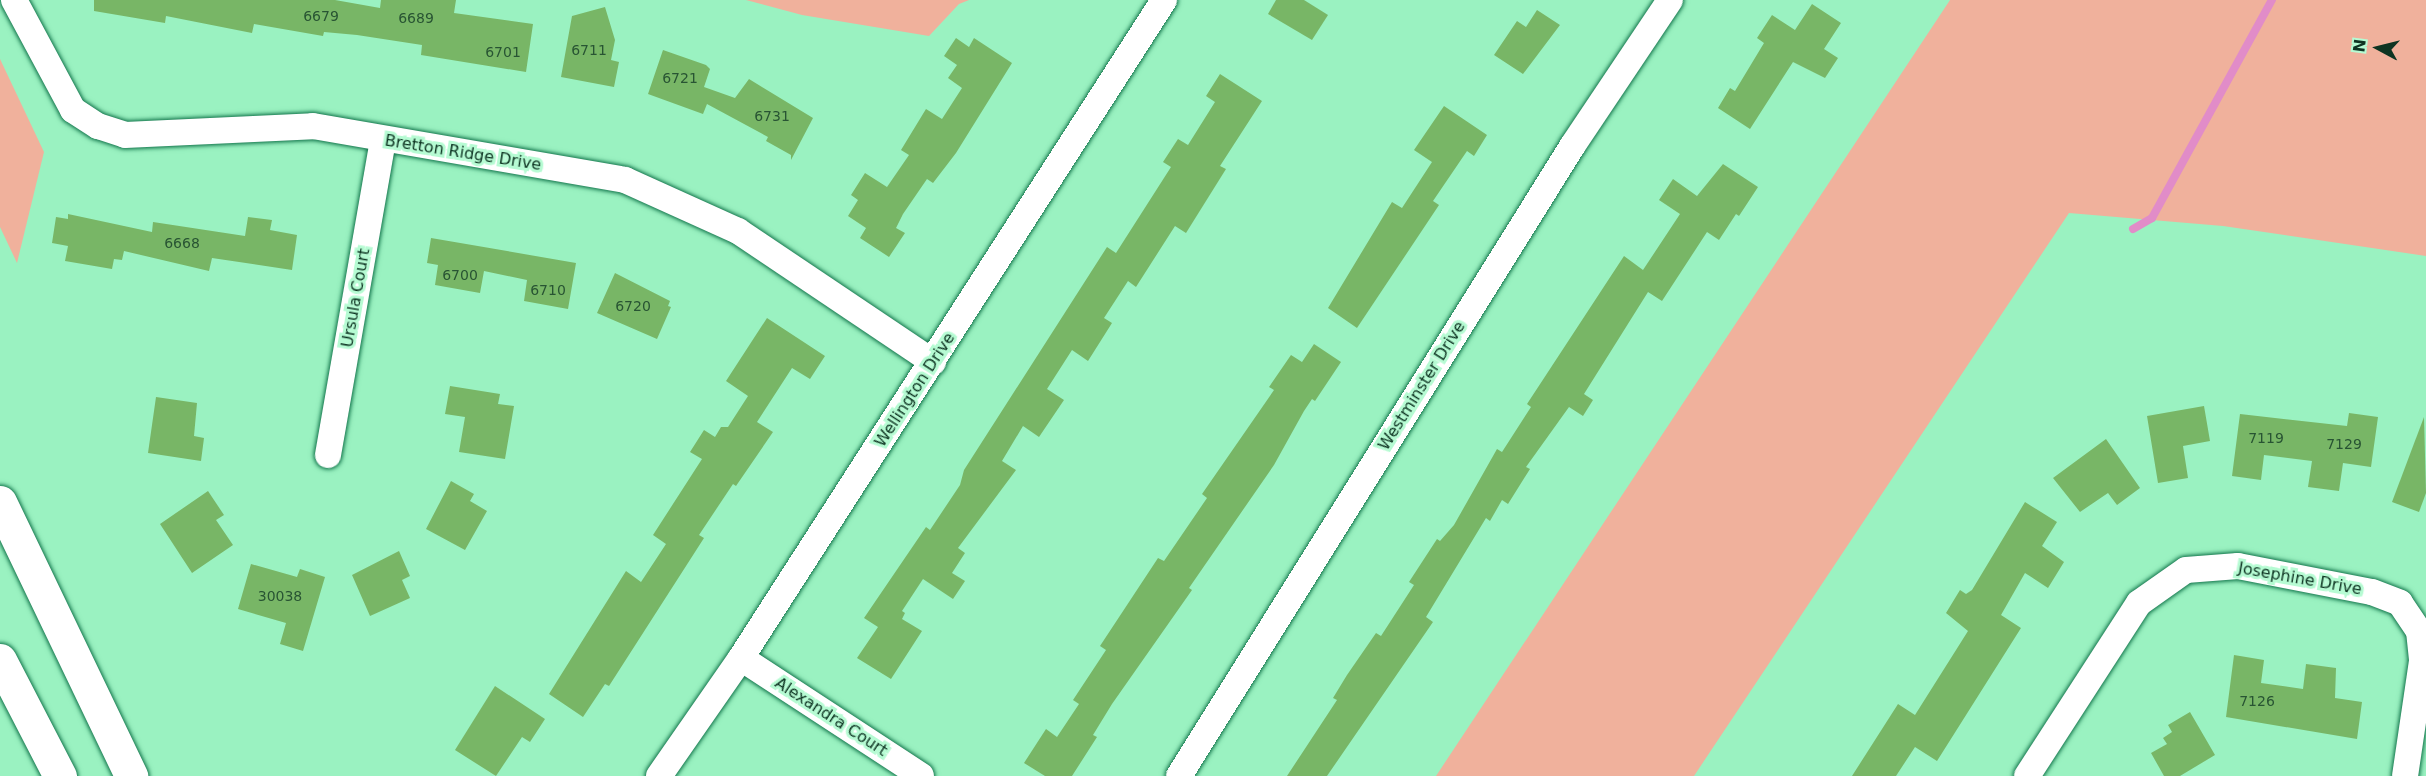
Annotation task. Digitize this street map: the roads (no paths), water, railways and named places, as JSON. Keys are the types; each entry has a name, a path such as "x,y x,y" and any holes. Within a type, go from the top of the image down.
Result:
{"highway":[{"path":"0,502 131,776"},
{"path":"0,660 60,776"}],"street":[{"name":"Bretton Ridge Drive","path":"14,0 73,110 98,126 125,135 313,126 383,140 625,180 738,231 933,362"},
{"name":"Wellington Drive","path":"659,776 741,658 1164,0"},
{"name":"Westminster Drive","path":"1179,776 1573,145 1670,0"},
{"name":"Ursula Court","path":"328,455 383,140"},
{"name":"Josephine Drive","path":"2027,776 2139,603 2186,570 2238,566 2372,592 2400,603 2419,631 2422,661 2405,776"},
{"name":"Alexandra Court","path":"741,658 921,776"}],"waterway":[{"path":"2133,229 2152,218 2272,0"}]}
